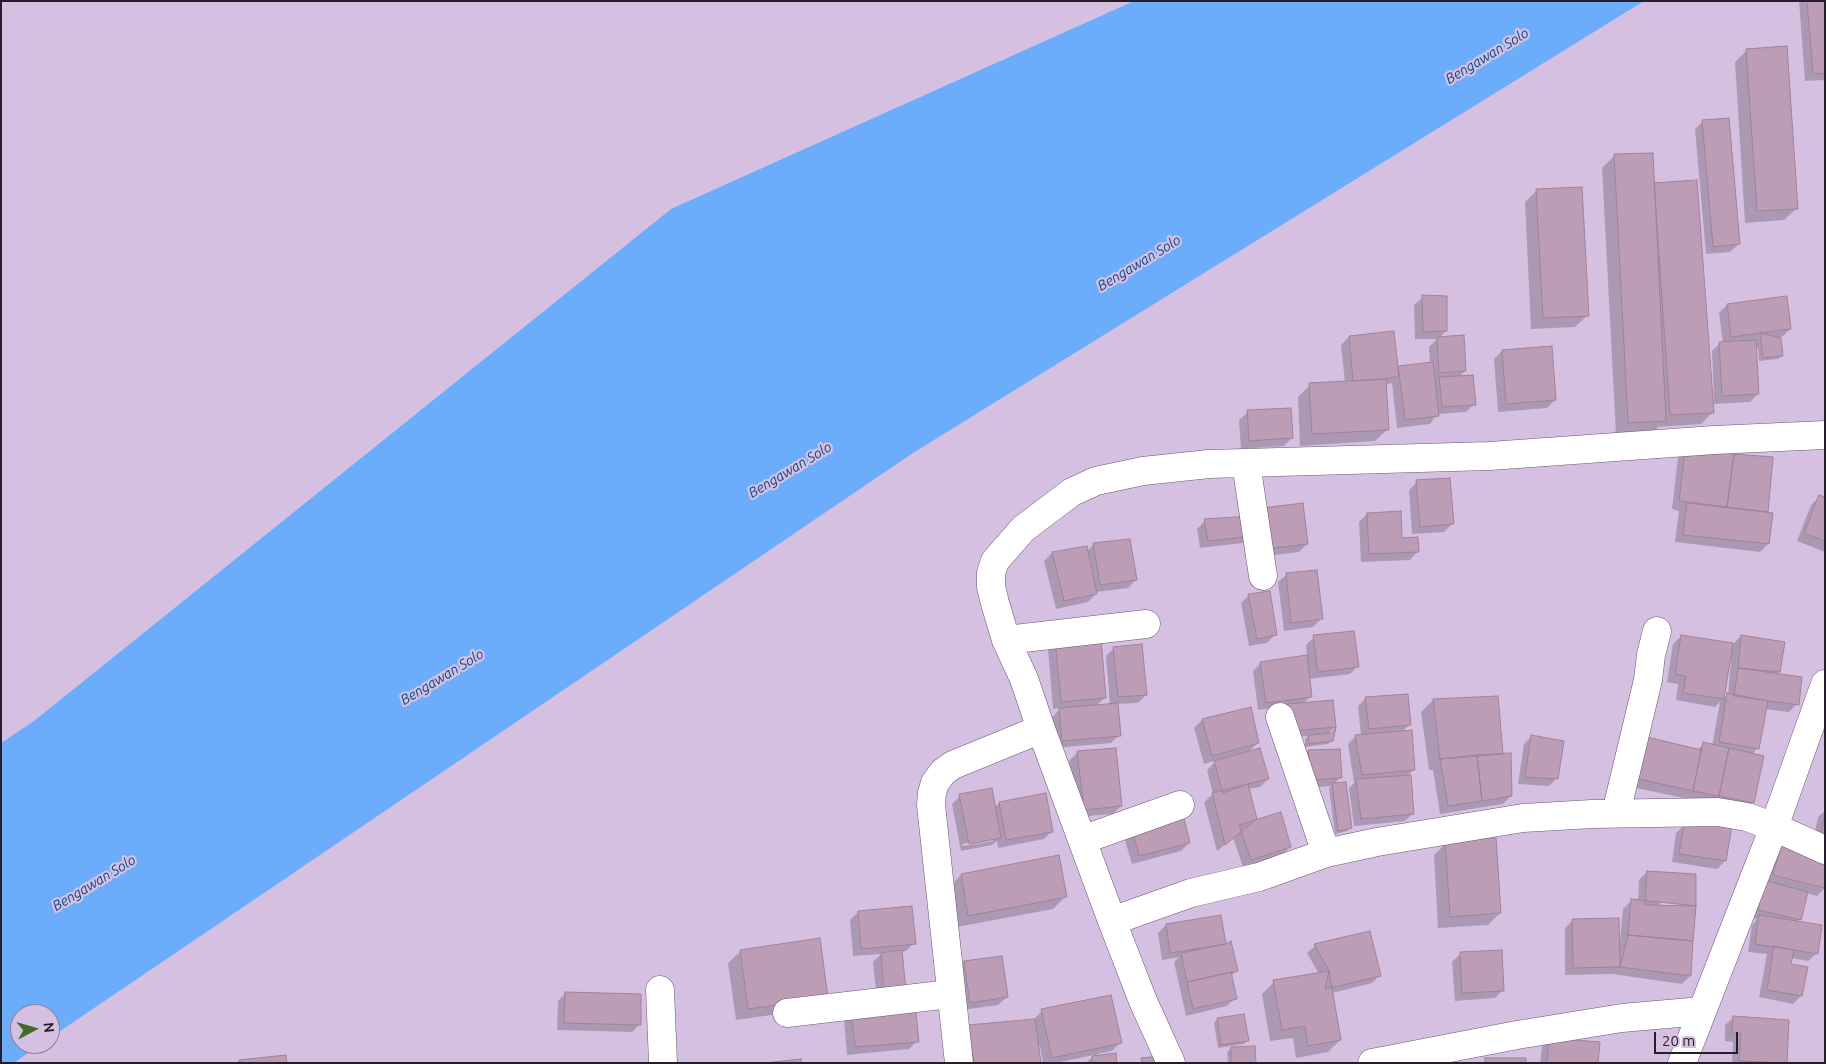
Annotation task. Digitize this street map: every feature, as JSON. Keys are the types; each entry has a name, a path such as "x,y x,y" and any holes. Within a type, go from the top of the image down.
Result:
{"street":[{"path":"1171,1063 1143,1001 1112,921 1040,730 1024,679 1006,640 991,587 991,573 995,561 1023,529 1072,492 1096,481 1143,471 1209,464 1490,456 1714,440 1825,435"},
{"path":"1246,463 1262,576"},
{"path":"1006,640 1146,624"},
{"path":"1616,813 1648,680 1657,631"},
{"path":"1682,1063 1774,827 1825,684"},
{"path":"1280,717 1326,853"},
{"path":"959,1063 950,994 931,805 935,783 943,772 953,765 1040,730"},
{"path":"1082,840 1180,805"},
{"path":"1112,921 1191,893 1259,877 1326,853 1378,842 1523,818 1616,813 1718,812 1747,817 1825,850"},
{"path":"660,990 662,1063"},
{"path":"787,1013 950,994"},
{"path":"1372,1063 1480,1052 1516,1035 1622,1018 1702,1012"}],"water":[{"name":"Bengawan Solo","path":"1134,1 1644,1 913,453 60,1031 60,1004 10,1004 10,1054 27,1054 14,1063 1,1063 1,743 34,721 671,209"}],"building":[{"path":"1807,1 1825,1 1825,73 1813,74"},
{"path":"1787,46 1798,209 1757,211 1746,49"},
{"path":"1729,118 1740,244 1713,247 1702,120"},
{"path":"1653,153 1666,421 1628,423 1614,154"},
{"path":"1697,180 1714,413 1670,415 1654,183"},
{"path":"1582,187 1589,316 1543,318 1536,189"},
{"path":"1422,295 1447,296 1447,331 1423,332"},
{"path":"1787,296 1791,329 1731,337 1727,304"},
{"path":"1394,331 1399,376 1386,379 1353,381 1349,336"},
{"path":"1760,333 1781,338 1783,356 1763,358"},
{"path":"1464,335 1466,371 1439,373 1437,337"},
{"path":"1756,340 1759,394 1722,396 1719,342"},
{"path":"1552,346 1556,400 1506,404 1502,350"},
{"path":"1433,362 1439,416 1405,420 1398,366"},
{"path":"1473,375 1476,405 1442,407 1439,377"},
{"path":"1386,379 1389,430 1312,434 1309,383"},
{"path":"1291,408 1293,438 1249,441 1247,410"},
{"path":"1685,448 1734,454 1727,507 1679,501"},
{"path":"1734,454 1773,457 1768,512 1727,507"},
{"path":"1450,478 1454,524 1420,527 1416,480"},
{"path":"1819,495 1825,497 1825,541 1804,533"},
{"path":"1303,503 1308,544 1266,549 1262,508"},
{"path":"1687,503 1773,513 1769,544 1683,535"},
{"path":"1401,511 1402,538 1418,537 1419,552 1369,554 1367,513"},
{"path":"1251,516 1253,536 1208,541 1204,519"},
{"path":"1130,539 1137,580 1100,585 1093,543"},
{"path":"1087,546 1097,594 1064,601 1052,552"},
{"path":"1317,570 1323,619 1291,623 1286,573"},
{"path":"1270,591 1277,635 1257,639 1248,594"},
{"path":"1354,631 1359,667 1318,672 1313,635"},
{"path":"1681,635 1733,643 1724,699 1683,693 1686,676 1675,674"},
{"path":"1741,635 1785,642 1780,672 1738,668"},
{"path":"1101,638 1106,698 1061,702 1055,640"},
{"path":"1142,644 1147,695 1118,697 1113,647"},
{"path":"1307,655 1312,697 1266,703 1260,662"},
{"path":"1738,668 1802,677 1799,705 1734,696"},
{"path":"1727,693 1768,701 1759,749 1719,742"},
{"path":"1408,694 1411,725 1369,729 1365,697"},
{"path":"1498,696 1503,754 1440,759 1433,699"},
{"path":"1333,700 1336,727 1292,731 1287,704"},
{"path":"1118,703 1121,736 1062,741 1059,708"},
{"path":"1251,707 1259,743 1212,756 1202,719"},
{"path":"1336,727 1333,741 1309,744 1308,735 1332,733"},
{"path":"1412,730 1415,770 1362,775 1355,735"},
{"path":"1531,735 1564,741 1558,779 1525,777"},
{"path":"1639,735 1701,750 1693,791 1629,777"},
{"path":"1703,742 1729,748 1719,796 1693,791"},
{"path":"1116,748 1122,806 1084,810 1077,751"},
{"path":"1260,748 1269,779 1223,793 1214,761"},
{"path":"1729,748 1764,756 1754,803 1719,796"},
{"path":"1340,749 1342,778 1311,780 1308,750"},
{"path":"1511,753 1512,796 1482,801 1477,755"},
{"path":"1477,755 1482,801 1448,806 1440,759"},
{"path":"1411,775 1414,814 1361,819 1356,779"},
{"path":"1346,782 1352,828 1338,831 1332,783"},
{"path":"1248,784 1257,819 1225,845 1212,793"},
{"path":"992,788 1001,838 969,844 959,794"},
{"path":"1046,793 1053,832 1006,840 999,802"},
{"path":"1281,812 1291,847 1251,860 1239,825"},
{"path":"1183,814 1190,843 1139,856 1132,828"},
{"path":"1825,814 1825,848 1818,846"},
{"path":"1704,815 1733,820 1726,861 1679,854 1684,824 1702,827"},
{"path":"1496,838 1501,913 1450,917 1445,841"},
{"path":"1782,842 1825,854 1825,888 1773,875"},
{"path":"1059,855 1067,897 968,916 961,874"},
{"path":"1647,871 1696,874 1696,906 1645,905"},
{"path":"1763,880 1808,892 1801,920 1758,910"},
{"path":"1631,899 1696,906 1693,941 1628,935"},
{"path":"912,906 916,944 861,949 858,911"},
{"path":"1221,915 1226,944 1170,953 1166,924"},
{"path":"1759,915 1822,925 1818,954 1755,944"},
{"path":"1619,918 1620,967 1573,968 1572,919"},
{"path":"1370,931 1381,976 1325,989 1329,971 1314,944"},
{"path":"1628,935 1693,941 1691,976 1620,967"},
{"path":"820,938 828,998 748,1009 740,950"},
{"path":"1231,941 1238,971 1187,982 1181,953 1226,944"},
{"path":"1774,946 1794,950 1791,964 1808,967 1802,996 1767,990"},
{"path":"902,950 906,991 884,993 881,953"},
{"path":"1502,950 1504,991 1462,993 1460,952"},
{"path":"1002,956 1008,997 970,1003 964,961"},
{"path":"1329,971 1341,1040 1308,1046 1305,1026 1282,1030 1273,980"},
{"path":"1231,972 1237,999 1193,1009 1187,982"},
{"path":"565,992 641,994 641,1025 564,1023"},
{"path":"1111,995 1122,1043 1052,1058 1041,1009"},
{"path":"915,1004 919,1042 855,1047 851,1010"},
{"path":"1244,1014 1249,1041 1221,1045 1217,1018"},
{"path":"1733,1016 1789,1020 1787,1063 1739,1061 1741,1034 1732,1033"},
{"path":"1035,1019 1041,1063 974,1063 968,1025"},
{"path":"1549,1038 1600,1042 1598,1063 1547,1063"},
{"path":"1255,1046 1256,1063 1231,1063 1231,1047"},
{"path":"1116,1053 1117,1063 1093,1063 1092,1056"},
{"path":"286,1055 287,1063 239,1063 239,1060"},
{"path":"1161,1056 1162,1063 1142,1063 1141,1058"},
{"path":"1485,1058 1526,1058 1526,1063 1485,1063"},
{"path":"801,1059 801,1063 764,1063"}]}
